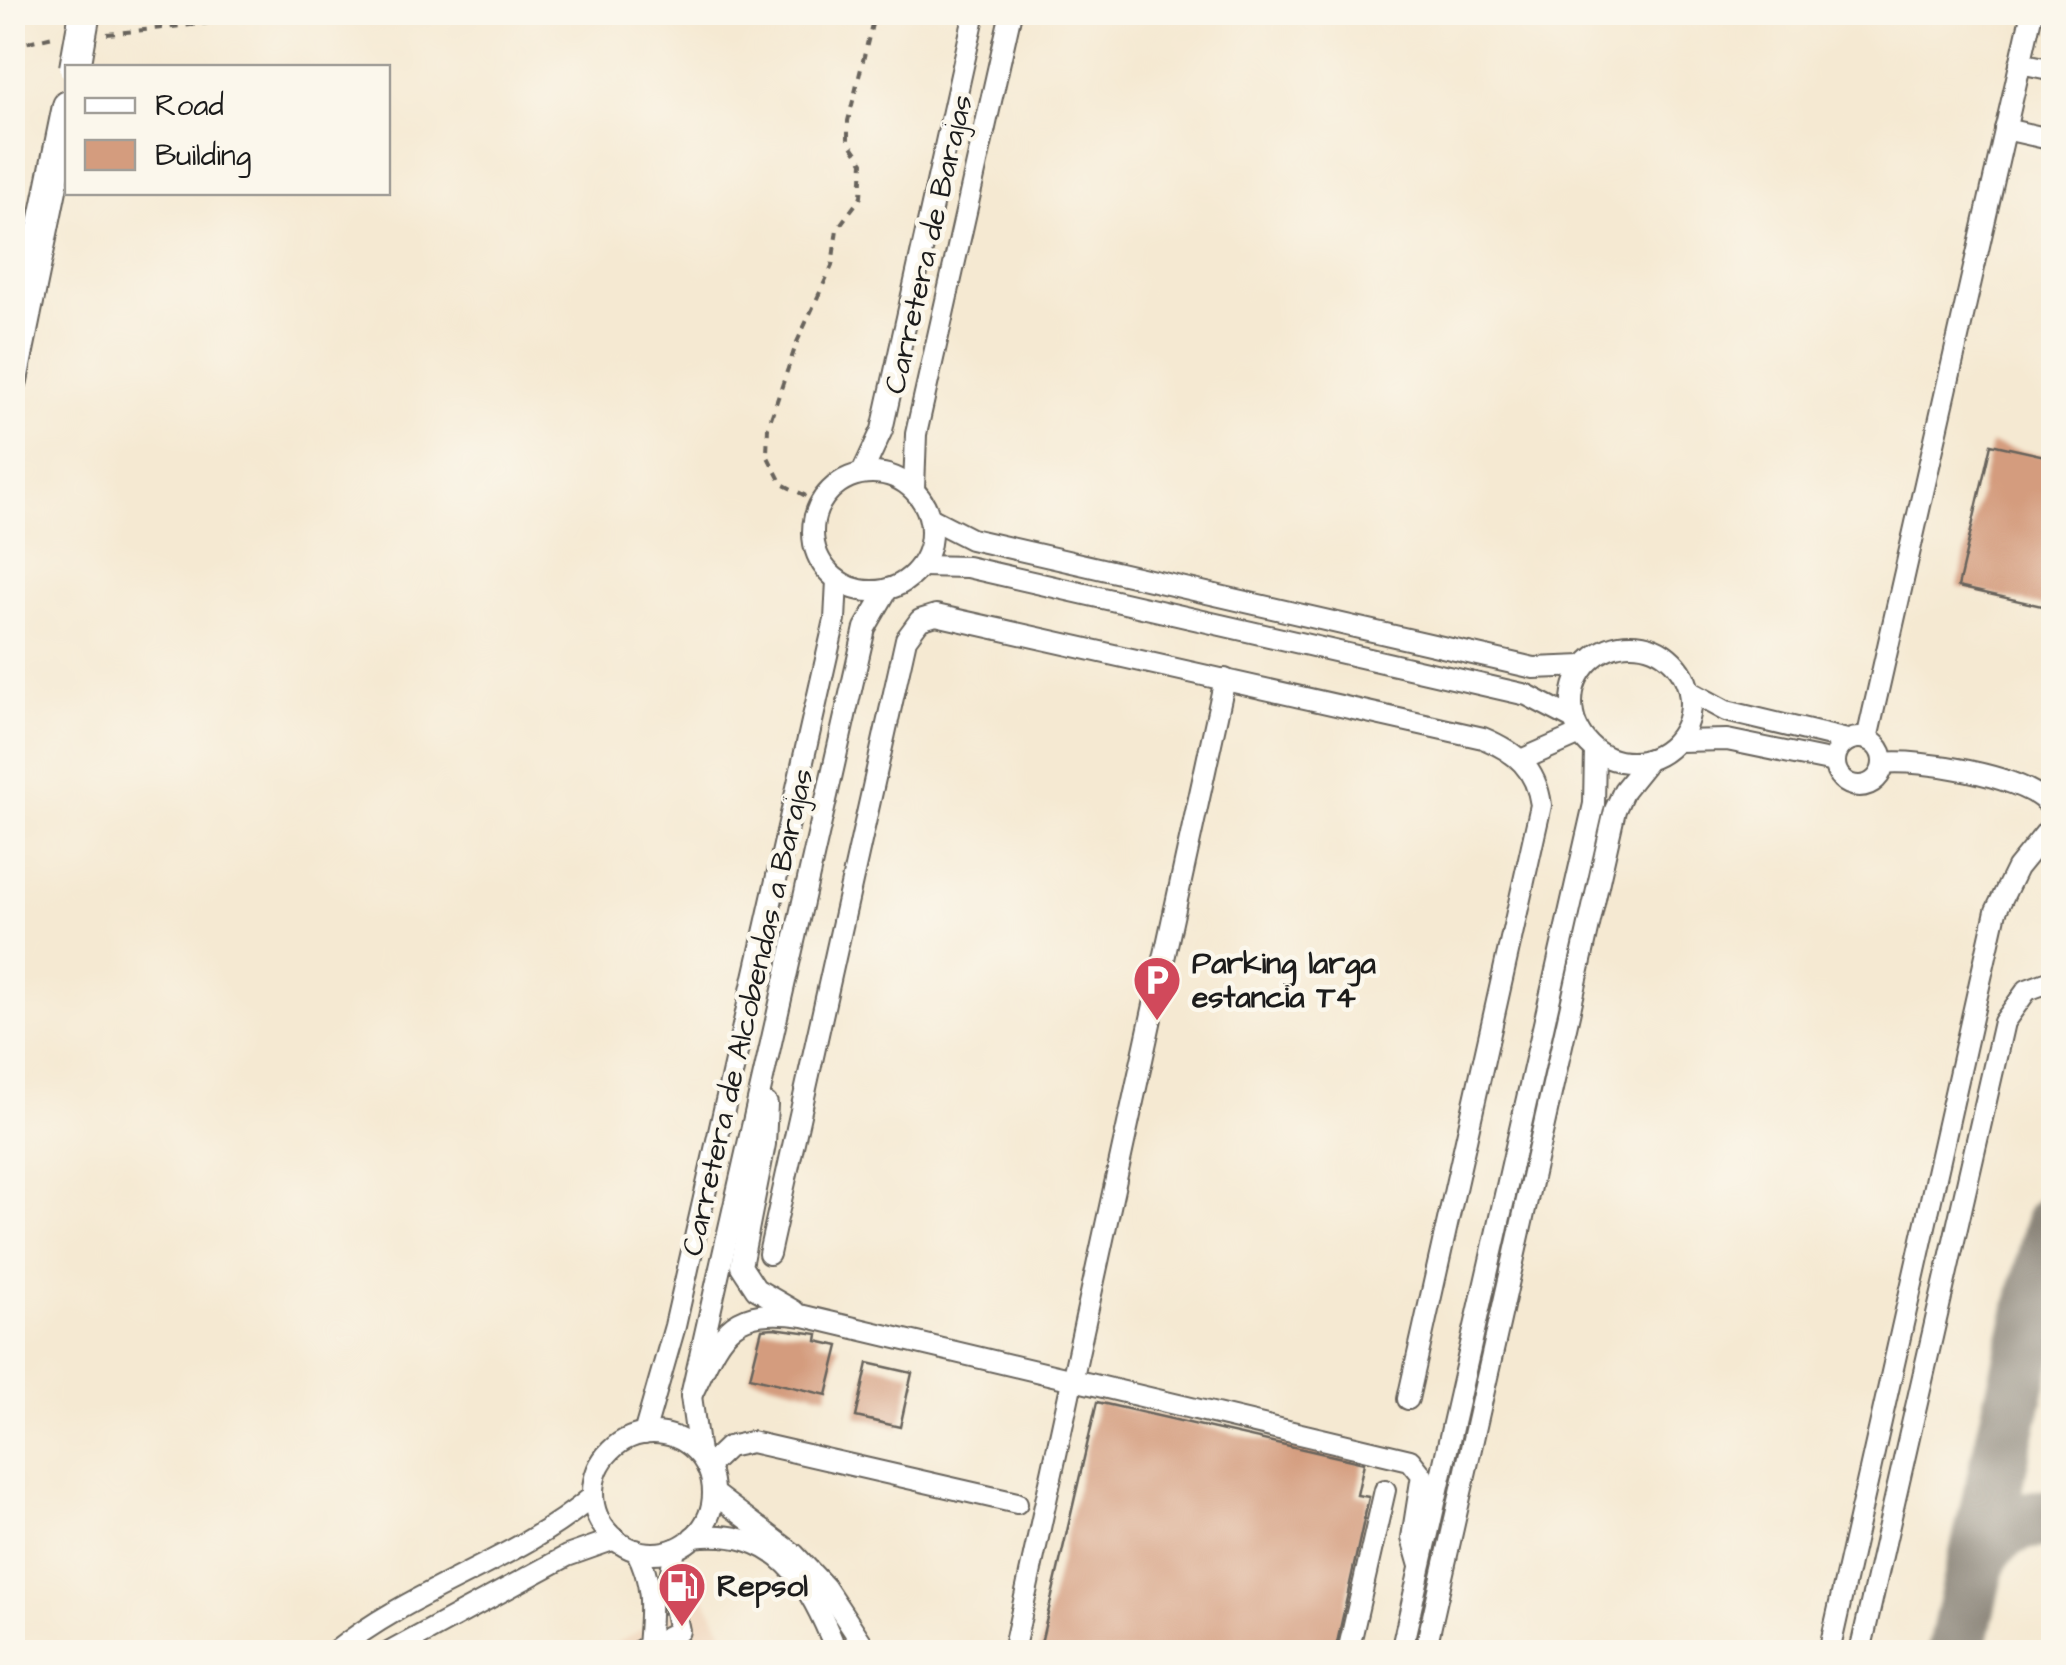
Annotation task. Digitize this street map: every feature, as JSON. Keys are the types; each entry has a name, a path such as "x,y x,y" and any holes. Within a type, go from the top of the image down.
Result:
{"highway":[{"path":"75,65 90,24"},
{"path":"12,380 65,118"}],"street":[{"name":"Carretera de Barajas","path":"862,472 882,430 976,12"},
{"name":"Carretera de Barajas","path":"914,489 916,434 1011,12"},
{"path":"1689,692 1726,711 1857,740 1879,748 1883,763 1877,778 1862,786 1846,783 1834,762 1838,750 1857,740 2032,12"},
{"path":"2020,63 2054,70"},
{"path":"2006,129 2054,140"},
{"path":"862,472 899,478 914,489 930,518 932,535 920,566 886,590 869,591 837,580 814,549 812,529 820,504 842,479 862,472"},
{"path":"930,518 972,539 1534,668 1584,666 1616,646 1654,648 1682,674 1689,692 1686,726 1677,740 1650,759 1624,790 1615,810 1425,1652"},
{"path":"920,566 967,567 1508,691 1556,707 1595,751 1627,762 1650,759"},
{"name":"Carretera de Alcobendas a Barajas","path":"644,1434 676,1326 835,620 837,580"},
{"name":"Carretera de Alcobendas a Barajas","path":"703,1460 690,1396 865,628 886,590"},
{"path":"769,1254 906,638 920,620 936,615 1224,679 1483,738 1511,750 1538,780 1541,804 1408,1399"},
{"path":"1576,726 1572,691 1584,666"},
{"path":"1013,1652 1224,679"},
{"path":"1520,760 1576,726"},
{"path":"1677,740 1728,740 1834,762"},
{"path":"1401,1652 1594,804 1595,751"},
{"path":"1829,1652 1996,911 2017,868 2051,832 2041,819 2049,798 2008,782 1907,761 1883,763"},
{"path":"1860,1652 2004,1022 2027,990 2054,980"},
{"path":"769,1053 765,1144 741,1266 763,1296 804,1316"},
{"path":"690,1396 719,1338 738,1320 766,1312 804,1316 1410,1460 1422,1475 1412,1538 1421,1568"},
{"path":"644,1434 683,1440 703,1460 713,1493 704,1525 684,1543 670,1583 679,1631 643,1650 653,1595 649,1574 636,1550 615,1539 604,1527 593,1496 595,1479 612,1448 644,1434"},
{"path":"703,1460 728,1447 751,1442 1017,1503"},
{"path":"1348,1652 1385,1490"},
{"path":"713,1493 794,1554 825,1587 868,1652"},
{"path":"335,1652 381,1622 554,1530 593,1496"},
{"path":"636,1550 721,1534 754,1540 783,1560 814,1598 836,1652"},
{"path":"390,1652 567,1556 615,1539"}],"path":[{"path":"90,24 311,12"},
{"path":"820,504 782,484 767,455 768,427 797,342 832,266 838,229 861,196 863,162 848,140 848,121 875,12"},
{"path":"12,46 42,36 60,35"}],"shaded area":[{"name":"Repsol","path":"704,1596 734,1652 600,1652"}],"building":[{"path":"1991,444 2054,458 2054,575 2046,607 1958,587"},
{"path":"762,1329 818,1334 817,1341 839,1346 827,1395 750,1377"},
{"path":"868,1363 912,1373 900,1427 856,1417"},
{"path":"1097,1402 1364,1463 1357,1495 1369,1497 1335,1652 1039,1652"}],"taxiway":[{"path":"1956,1652 2054,1222"},
{"path":"1976,1566 1988,1544 2006,1529 2029,1520 2054,1519"}],"place":[{"name":"Parking larga estancia T4","path":"1157,1022"},
{"name":"Repsol","path":"682,1628"}]}
